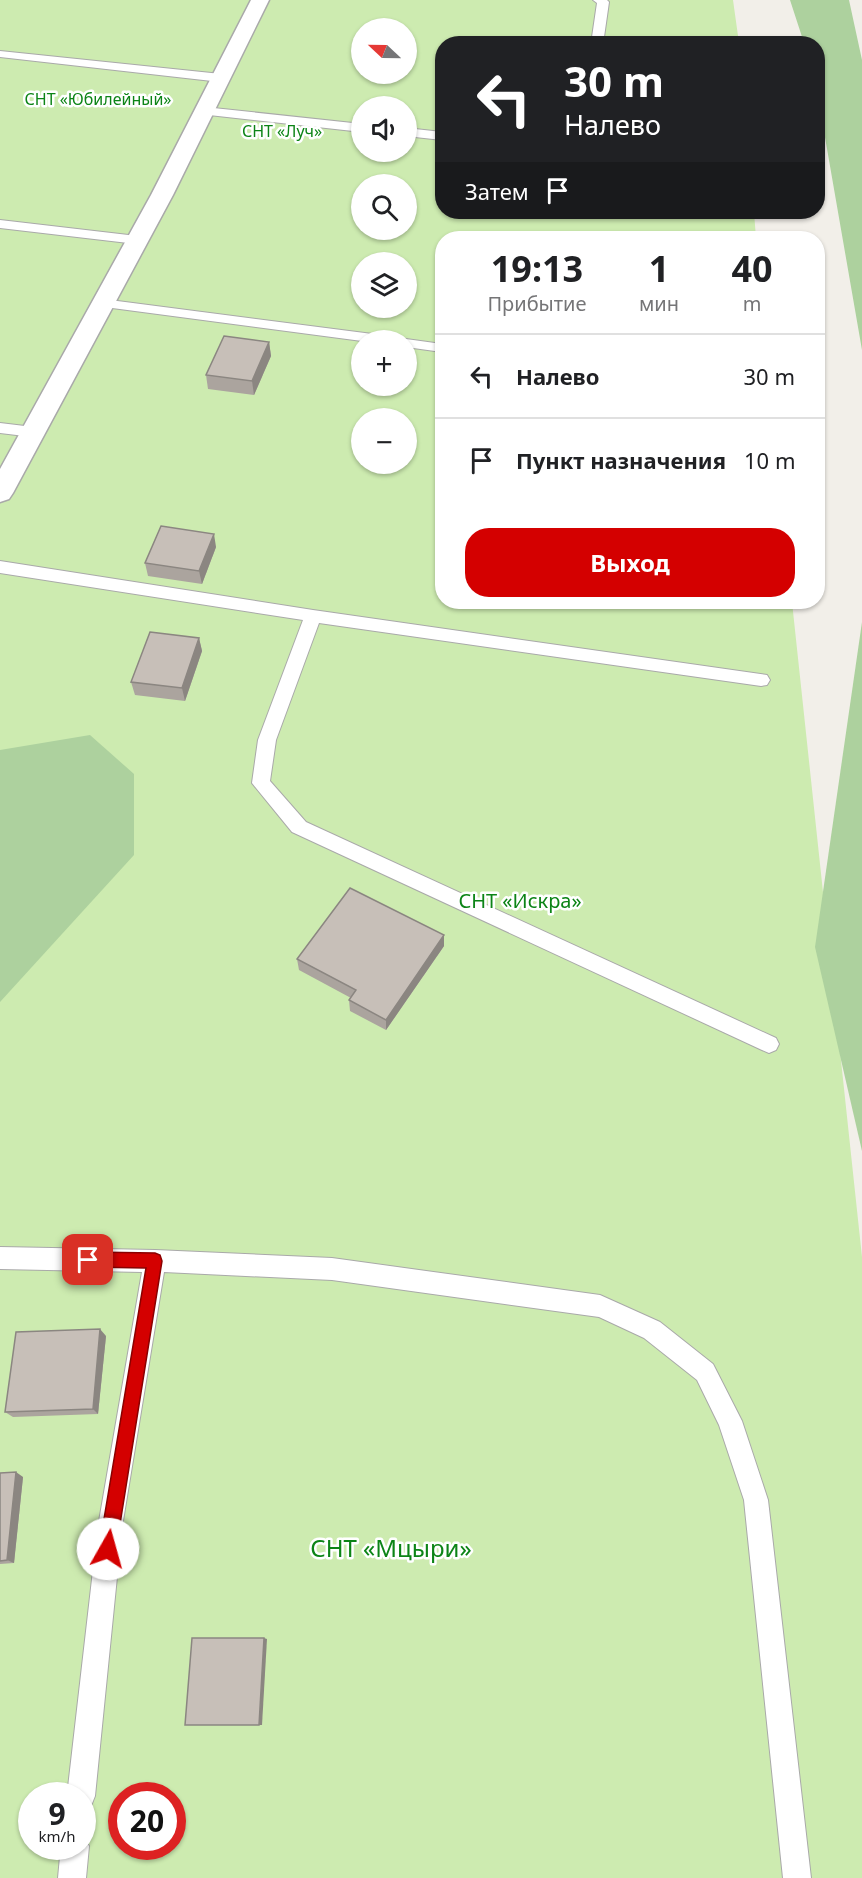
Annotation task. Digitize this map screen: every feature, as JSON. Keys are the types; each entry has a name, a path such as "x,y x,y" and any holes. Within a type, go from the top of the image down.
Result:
{"street":[{"path":"0,493 137,240 260,0"}],"lane":[{"path":"598,36 603,2 599,0"},
{"path":"0,54 221,78"},
{"path":"204,111 351,127"},
{"path":"417,133 435,135"},
{"path":"0,224 137,240"},
{"path":"102,303 351,335"},
{"path":"417,345 435,347"},
{"path":"0,428 33,432"},
{"path":"0,567 313,616 760,680"},
{"path":"313,616 267,740 261,783 299,827 770,1044"},
{"path":"0,1258 155,1261 332,1269 600,1306 652,1330 705,1372 730,1421 756,1500 796,1878"},
{"path":"83,1782 110,1527 155,1261"},
{"path":"72,1878 74,1860"}],"green space":[{"path":"0,0 733,0 738,36 435,36 435,219 755,219 755,231 435,231 435,609 793,609 862,1257 862,1878 0,1878"},
{"path":"790,0 849,0 862,60 862,350 825,137 825,36 802,36"},
{"path":"862,622 862,1151 815,947"},
{"path":"90,735 134,774 134,855 0,1002 0,750"}],"building":[{"path":"224,336 269,342 252,381 206,375"},
{"path":"161,526 214,534 199,571 145,563"},
{"path":"150,632 199,638 182,688 131,682"},
{"path":"350,888 444,935 386,1020 349,1000 356,990 297,959"},
{"path":"100,1329 93,1409 5,1412 16,1332"},
{"path":"16,1472 7,1560 0,1561 0,1473"},
{"path":"192,1638 264,1638 259,1725 185,1725"}],"route":[{"path":"88,1260 155,1261 108,1549"}],"park label":[{"name":"СНТ «Юбилейный»","path":"98,99"},
{"name":"СНТ «Луч»","path":"282,131"},
{"name":"СНТ «Искра»","path":"520,901"},
{"name":"СНТ «Мцыри»","path":"391,1549"}]}
